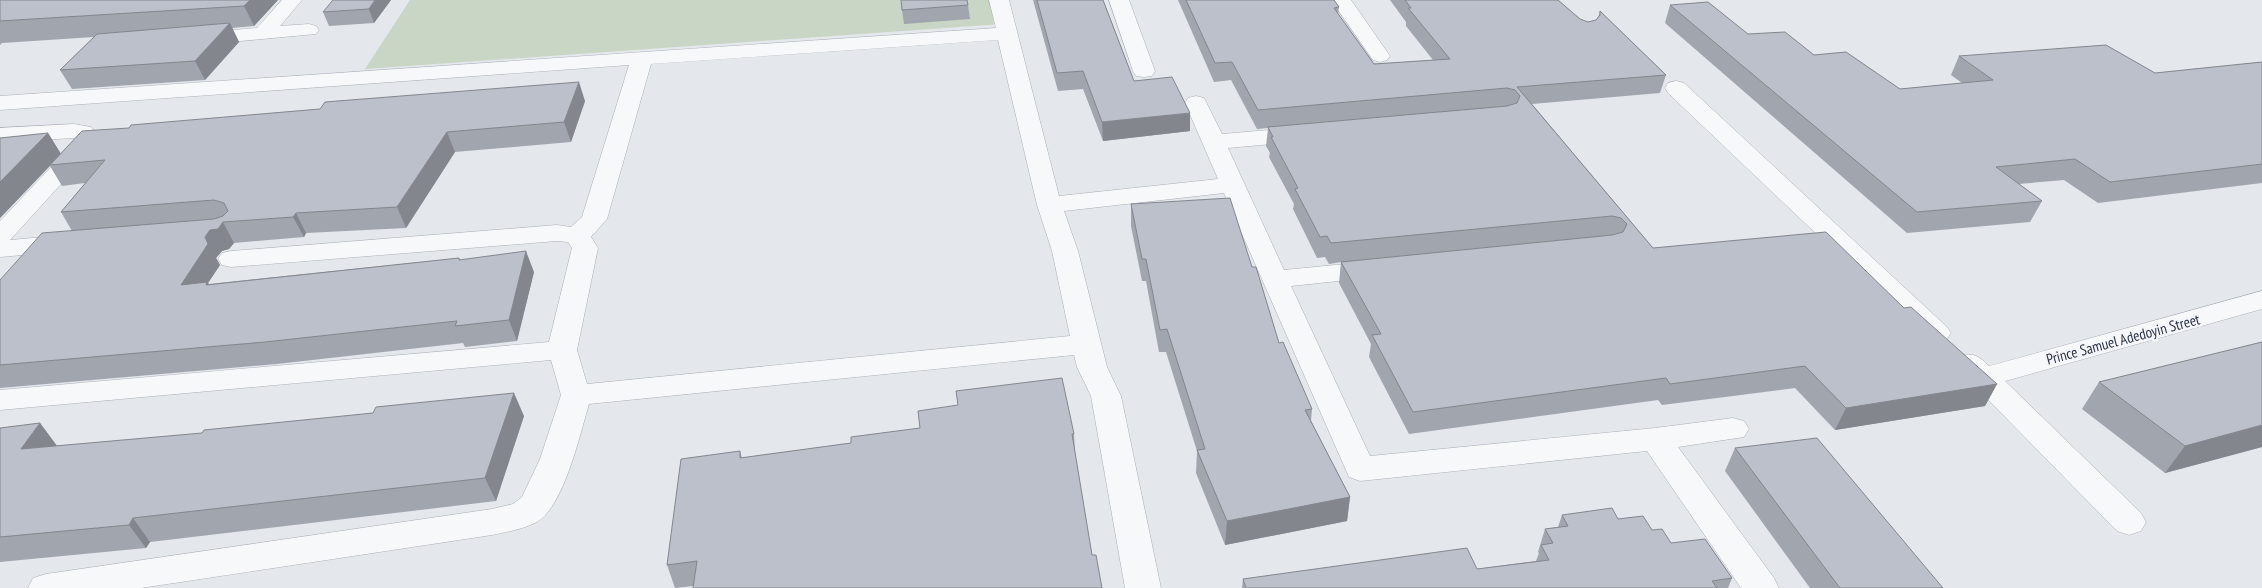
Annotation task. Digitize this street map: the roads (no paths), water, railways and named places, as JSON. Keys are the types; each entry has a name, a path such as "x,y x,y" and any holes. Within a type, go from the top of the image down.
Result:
{"street":[{"path":"263,34 292,0"},
{"path":"999,0 1049,205 1065,251 1092,367 1106,396 1143,588"},
{"path":"1119,0 1144,71"},
{"path":"1341,0 1380,56"},
{"path":"175,41 309,30"},
{"path":"0,104 1006,33"},
{"path":"577,236 594,219 642,58"},
{"path":"1676,88 1984,377 2129,522"},
{"path":"1196,103 1360,469 1655,439 1733,429"},
{"path":"0,135 74,130 83,132 87,137 81,149 0,236"},
{"path":"1214,142 1324,132"},
{"path":"1049,205 1234,185"},
{"path":"46,588 505,519 527,512 546,489 576,395 562,350 585,248 577,236 557,232 231,259"},
{"path":"0,249 88,241"},
{"path":"1276,279 1402,266"},
{"name":"Prince Samuel Adedoyin Street","path":"1984,377 2262,300"},
{"path":"576,395 1086,344"},
{"path":"0,400 562,350"},
{"path":"1655,439 1761,588"}]}
